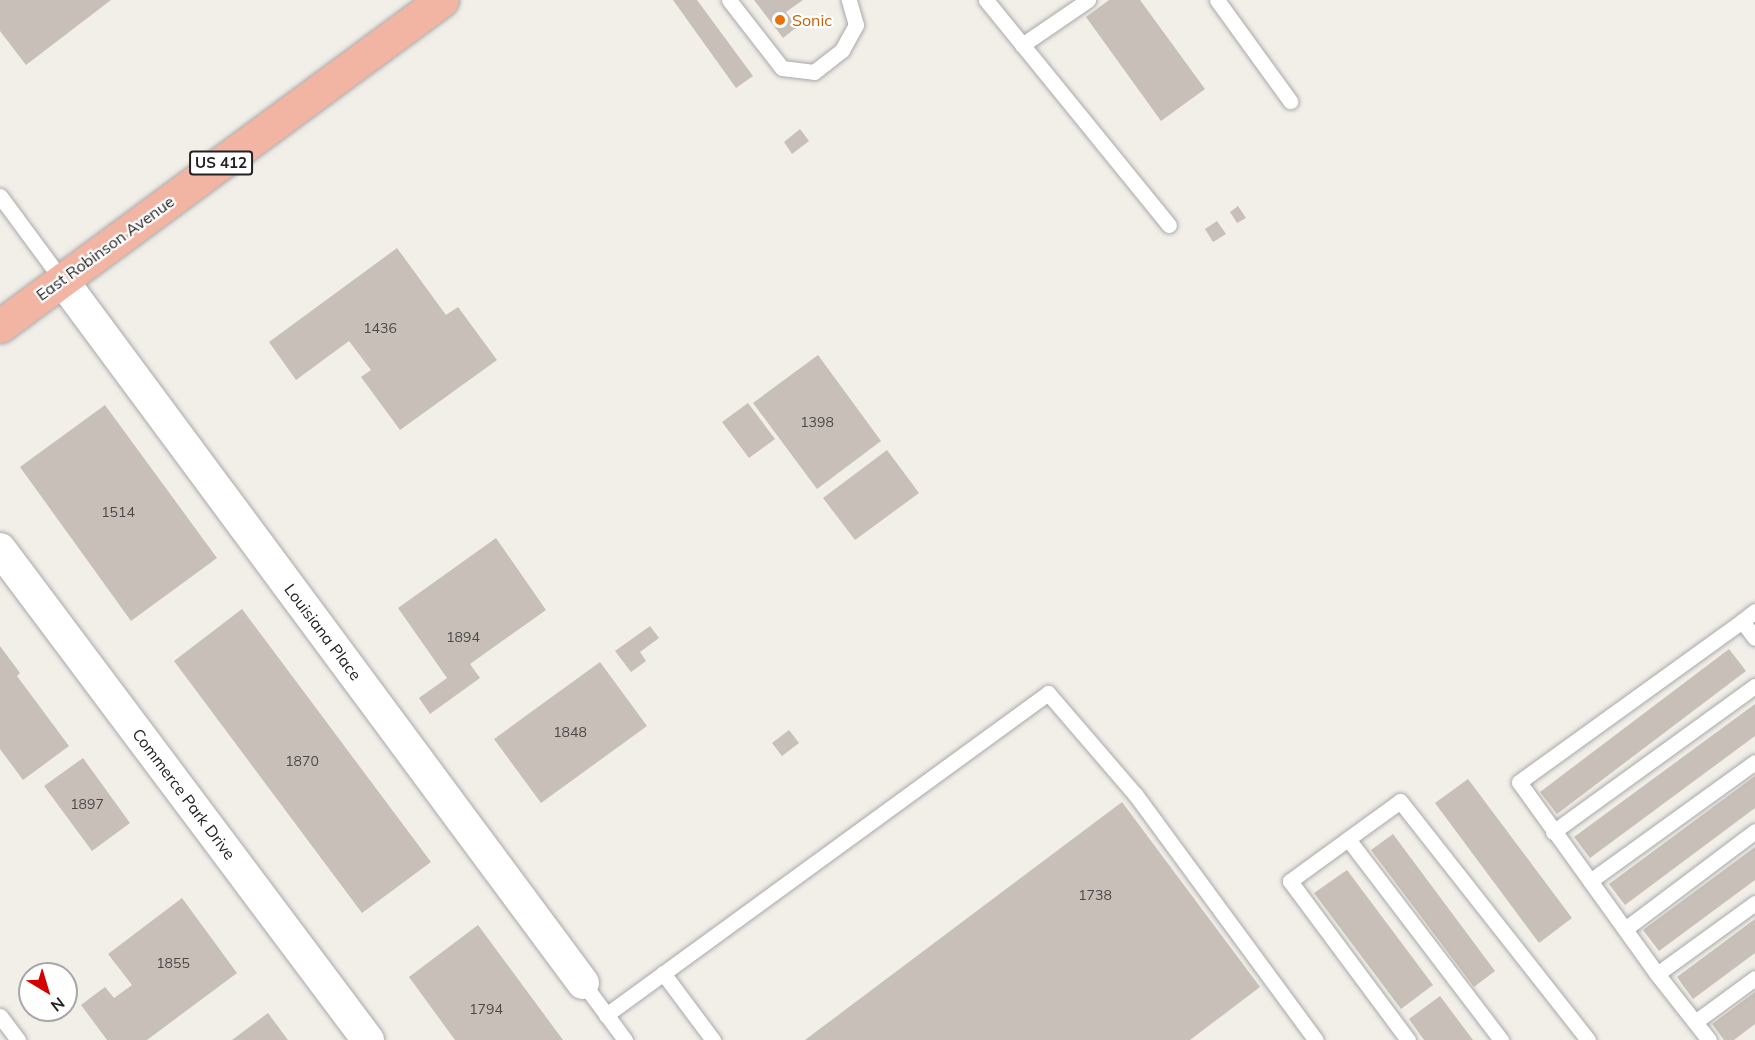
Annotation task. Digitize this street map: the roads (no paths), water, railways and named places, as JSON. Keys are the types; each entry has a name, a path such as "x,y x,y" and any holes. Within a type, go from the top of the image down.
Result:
{"highway":[{"name":"East Robinson Avenue","path":"0,326 442,0"}],"street":[{"name":"Louisiana Place","path":"62,280 583,983"},
{"name":"Commerce Park Drive","path":"0,549 368,1040"}],"lane":[{"path":"729,0 782,68 814,72 842,50 856,25 849,0"},
{"path":"986,0 1168,225"},
{"path":"1022,45 1088,0"},
{"path":"1217,0 1290,101"},
{"path":"0,196 62,280"},
{"path":"1709,1040 1657,974 1519,782 1755,611"},
{"path":"1742,621 1755,638"},
{"path":"1553,832 1755,686"},
{"path":"606,1015 1048,693 1135,794 1316,1040"},
{"path":"1590,881 1755,762"},
{"path":"1408,1040 1290,881 1400,801 1588,1040"},
{"path":"1624,929 1755,831"},
{"path":"1348,838 1501,1040"},
{"path":"1657,974 1755,903"},
{"path":"663,973 712,1040"},
{"path":"1695,1022 1755,978"},
{"path":"583,983 625,1040"},
{"path":"0,1016 18,1040"}],"place":[{"name":"Sonic","path":"780,20"}]}
